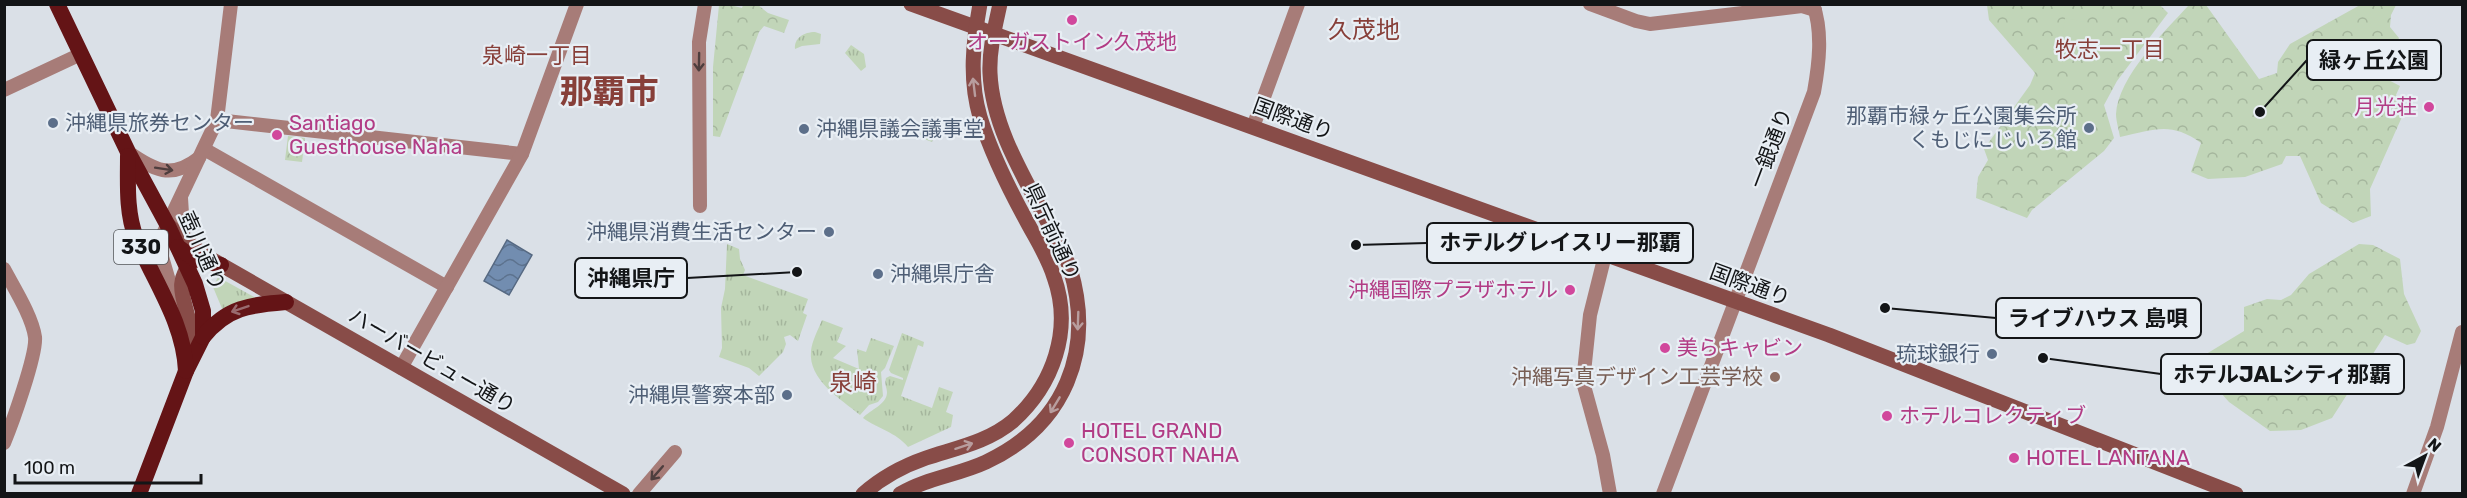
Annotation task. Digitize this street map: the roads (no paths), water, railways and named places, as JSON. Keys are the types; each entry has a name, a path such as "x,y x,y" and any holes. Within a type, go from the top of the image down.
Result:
{"highway":[{"name":"330","path":"57,4 81,54"},
{"name":"壺川通り","path":"81,54 165,229 189,253 203,311 203,337 186,363 139,494"},
{"name":"壺川通り","path":"128,152 129,207 136,237 172,313 186,363"},
{"path":"129,176 165,229"},
{"path":"189,253 220,265"},
{"path":"203,337 222,318 238,309 286,302"}],"main road":[{"name":"国際通り","path":"911,4 1903,363 2236,494"},
{"name":"県庁前通り","path":"863,494 896,471 923,459 984,440 1003,428 1029,404 1042,388 1049,376 1057,350 1060,312 1054,277 1006,182 987,137 976,101 972,69 980,4"},
{"name":"県庁前通り","path":"900,494 925,481 983,464 1025,440 1044,422 1058,401 1068,380 1074,356 1078,318 1076,288 1063,252 1029,188 996,112 990,73 993,34 1000,4"},
{"path":"186,363 191,340 180,284 189,253"},
{"name":"ハーバービュー通り","path":"220,265 623,494"}],"street":[{"path":"172,313 174,298 162,257 165,229 217,120 231,4"},
{"path":"401,368 522,154 577,4"},
{"path":"700,206 699,42 705,4"},
{"path":"1253,127 1298,4"},
{"path":"1590,4 1650,24 1802,6 1814,7"},
{"name":"一銀通り","path":"1663,494 1814,93 1819,50 1814,7"},
{"path":"4,90 81,54"},
{"path":"217,120 522,154"},
{"path":"128,152 149,166 168,171 181,170 202,154"},
{"path":"202,154 447,287"},
{"path":"181,198 189,253"},
{"path":"1605,255 1590,315 1583,382 1603,455 1610,494"},
{"path":"4,269 31,325 35,343 17,409 4,443"},
{"path":"2413,494 2437,427 2463,332"},
{"path":"639,494 675,452"}],"water":[{"path":"507,240 532,255 509,295 484,281"}],"place":[{"name":"オーガストイン久茂地","path":"1072,20"},
{"name":"月光荘","path":"2429,107"},
{"name":"緑ヶ丘公園","path":"2260,112"},
{"name":"沖縄県旅券センター","path":"53,123"},
{"name":"那覇市緑ヶ丘公園集会所 くもじにじいろ館","path":"2089,128"},
{"name":"沖縄県議会議事堂","path":"804,129"},
{"name":"Santiago Guesthouse Naha","path":"277,135"},
{"name":"沖縄県消費生活センター","path":"829,232"},
{"name":"ホテルグレイスリー那覇","path":"1356,245"},
{"name":"沖縄県庁","path":"797,272"},
{"name":"沖縄県庁舎","path":"878,274"},
{"name":"沖縄国際プラザホテル","path":"1570,290"},
{"name":"ライブハウス 島唄","path":"1885,308"},
{"name":"美らキャビン","path":"1665,348"},
{"name":"琉球銀行","path":"1992,354"},
{"name":"ホテルJALシティ那覇","path":"2043,358"},
{"name":"沖縄写真デザイン工芸学校","path":"1775,377"},
{"name":"沖縄県警察本部","path":"787,395"},
{"name":"ホテルコレクティブ","path":"1887,416"},
{"name":"HOTEL GRAND CONSORT NAHA","path":"1069,443"},
{"name":"HOTEL LANTANA","path":"2014,458"}],"district":[{"name":"久茂地","path":"1364,30"},
{"name":"牧志一丁目","path":"2110,49"},
{"name":"泉崎一丁目","path":"537,55"},
{"name":"那覇市","path":"609,91"},
{"name":"泉崎","path":"853,383"}]}
